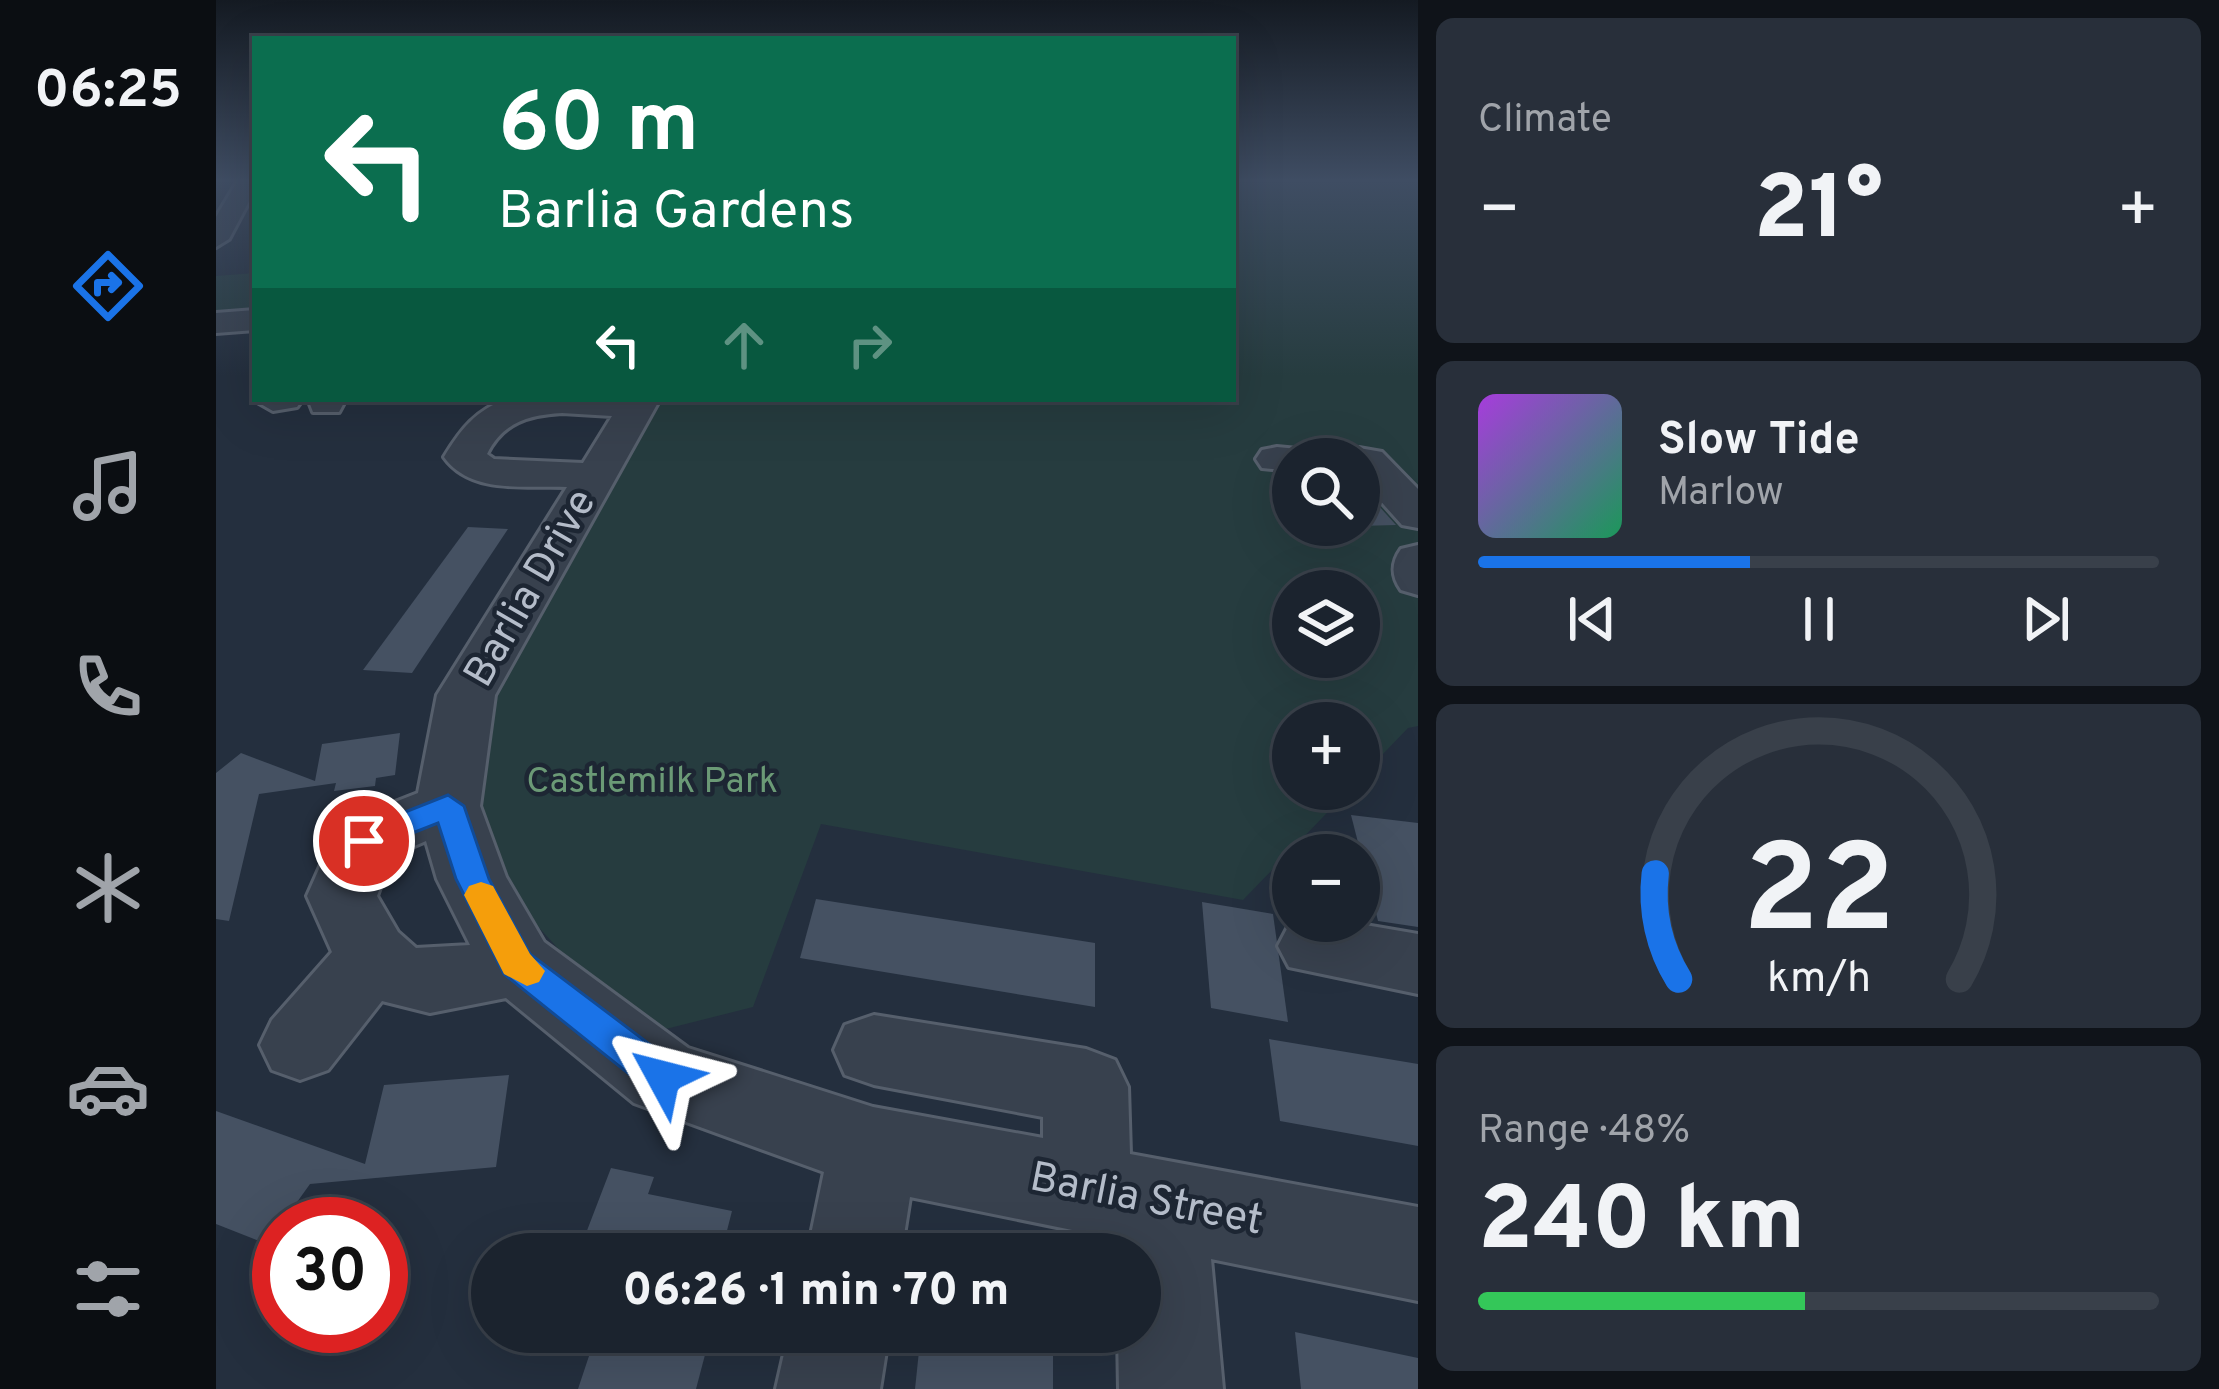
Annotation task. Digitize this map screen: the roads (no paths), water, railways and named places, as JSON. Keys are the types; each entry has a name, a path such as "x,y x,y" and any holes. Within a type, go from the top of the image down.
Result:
{"street":[{"path":"216,323 252,320"},
{"name":"Barlia Drive","path":"598,476 484,471 465,457 481,431 506,409 543,402 638,403 598,476 466,695 448,806 472,879 517,964 663,1077 873,1148"},
{"path":"1380,475 1418,515"},
{"path":"1418,559 1418,580"},
{"path":"448,806 364,841 350,865 342,896 360,945 385,970 424,982 466,980 517,964"},
{"path":"1315,946 1418,964"},
{"path":"300,1045 373,957"},
{"path":"874,1050 1086,1088 1124,1196 1171,1389"},
{"path":"858,1233 873,1148"},
{"name":"Barlia Street","path":"873,1148 1418,1254"},
{"path":"828,1389 835,1353"}],"park label":[{"name":"Castlemilk Park","path":"652,783"}]}
